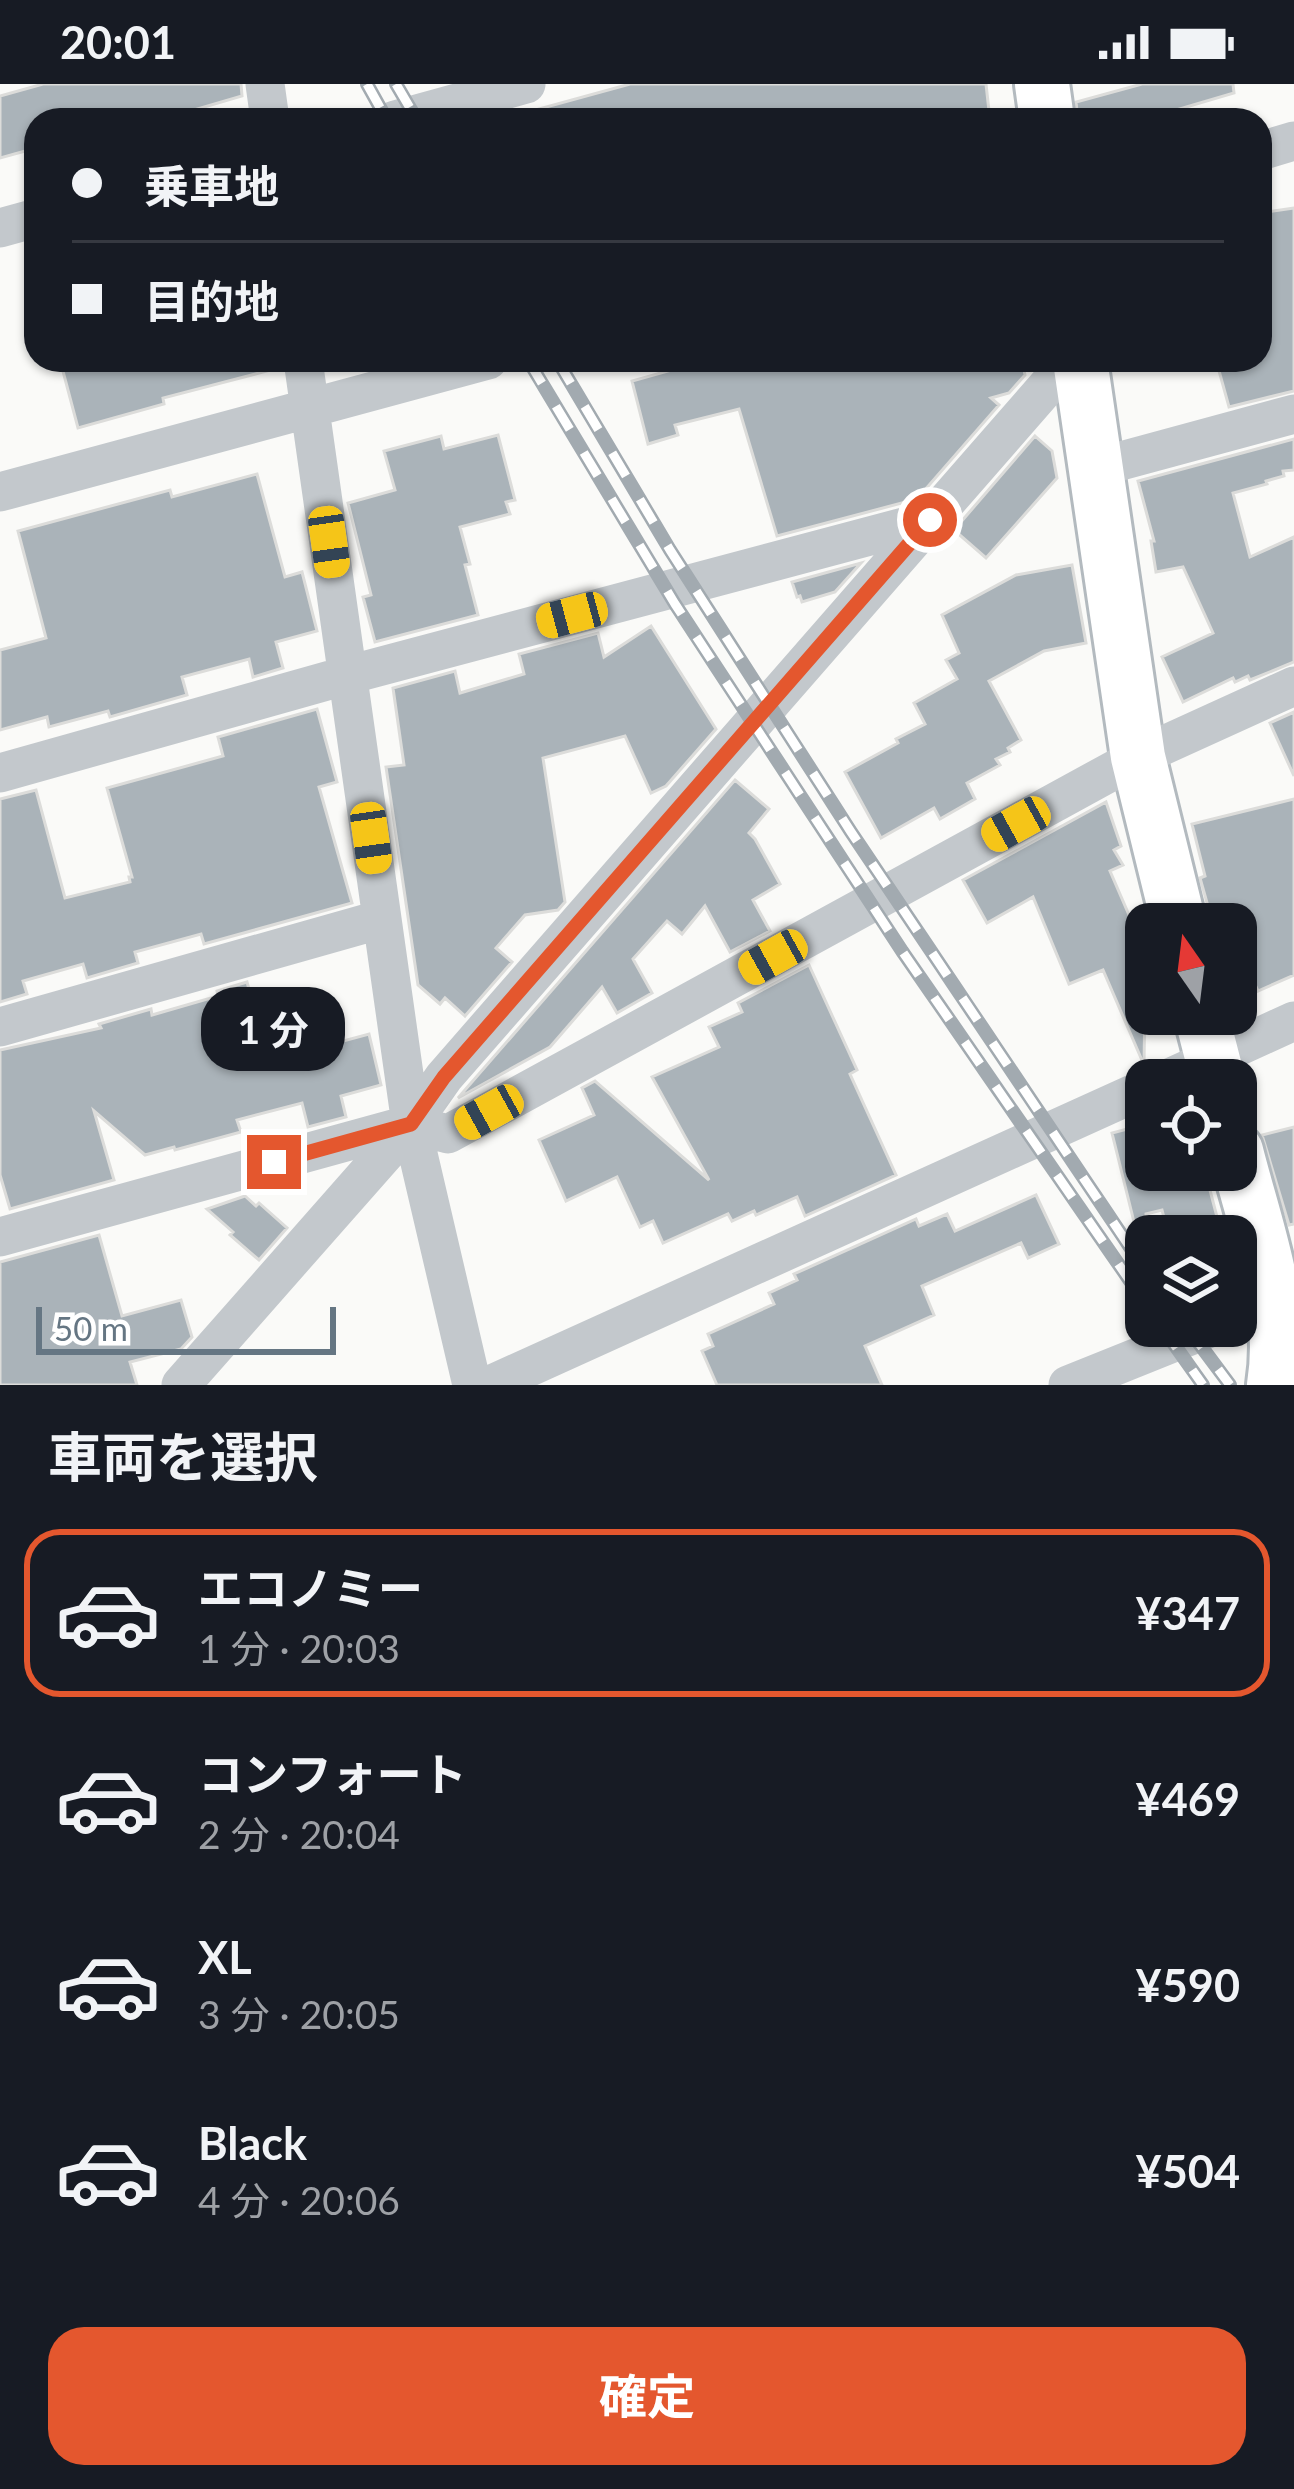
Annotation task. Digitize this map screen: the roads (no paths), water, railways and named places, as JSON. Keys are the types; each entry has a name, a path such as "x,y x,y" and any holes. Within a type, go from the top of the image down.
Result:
{"street":[{"path":"439,108 526,84"},
{"path":"305,372 411,1124 472,1385"},
{"path":"0,492 444,372"},
{"path":"181,1385 1060,372"},
{"path":"1082,372 1138,757 1174,903"},
{"path":"1095,468 1294,414"},
{"path":"0,772 930,520"},
{"path":"0,1237 411,1124 448,1134 1138,757 1294,686"},
{"path":"0,1027 382,920"},
{"path":"1199,1058 1294,1021"},
{"path":"490,1385 1125,1098"},
{"path":"1244,1191 1268,1305 1277,1365 1274,1385"},
{"path":"1068,1385 1163,1347"}],"railway":[{"path":"367,84 380,108"},
{"path":"396,84 410,108"},
{"path":"535,372 675,604 902,951 1125,1274"},
{"path":"564,372 670,550 851,832 1125,1240"},
{"path":"1176,1347 1203,1385"},
{"path":"1202,1347 1230,1385"}]}
